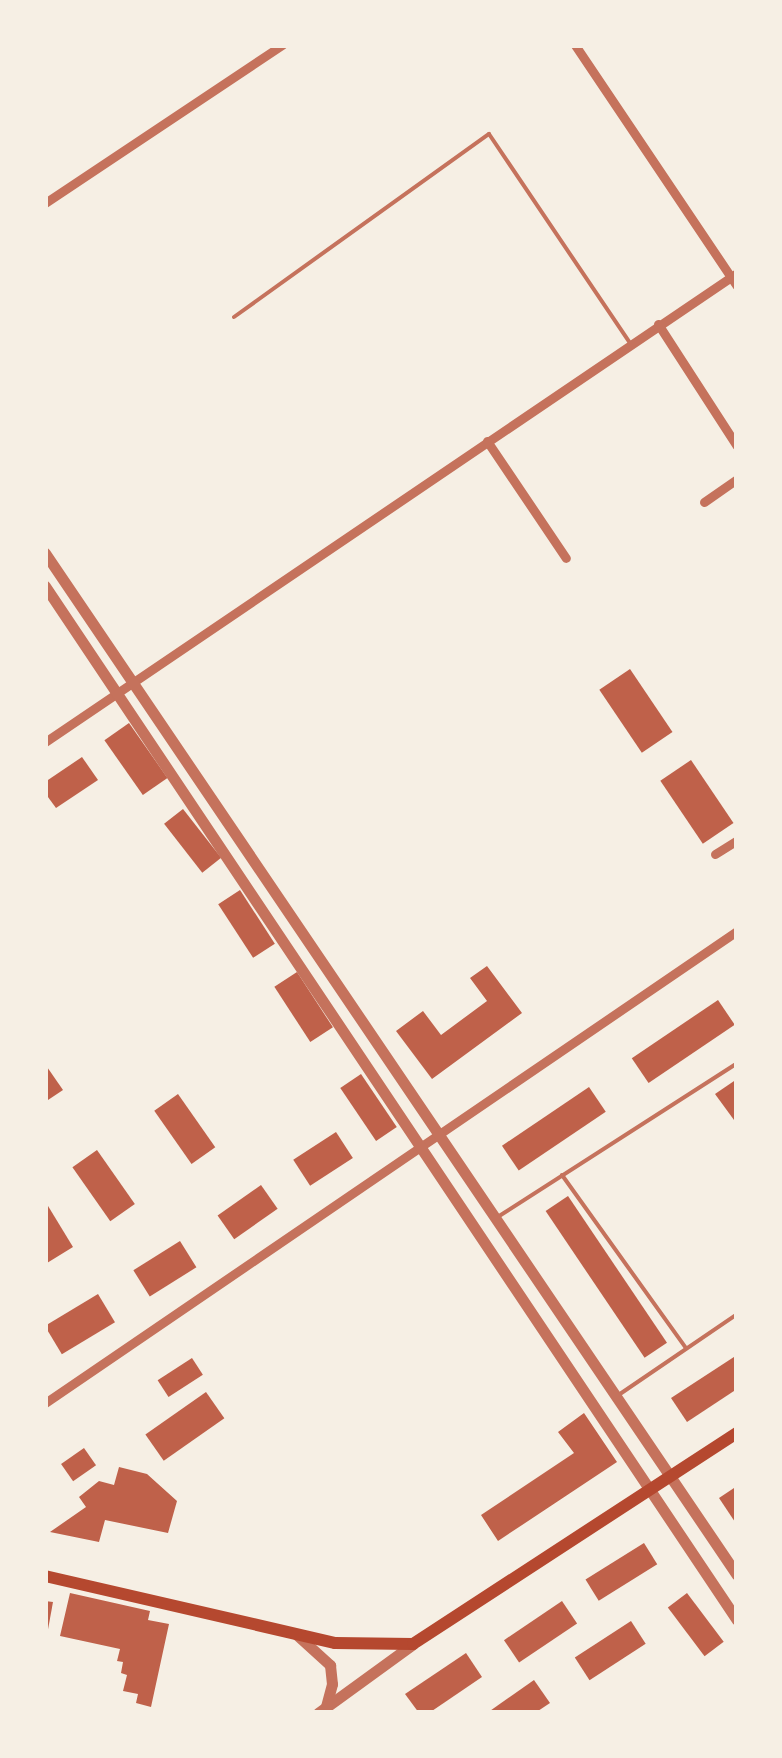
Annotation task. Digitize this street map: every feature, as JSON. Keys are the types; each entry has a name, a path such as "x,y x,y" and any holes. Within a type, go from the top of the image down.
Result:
{"main road":[{"path":"45,1576 334,1643 413,1644 737,1433"}],"street":[{"path":"45,203 282,45"},
{"path":"45,742 658,324 735,279 575,45"},
{"path":"658,324 737,446"},
{"path":"487,440 566,558"},
{"path":"704,502 737,479"},
{"path":"45,552 737,1575"},
{"path":"45,586 737,1620"},
{"path":"715,854 737,840"},
{"path":"45,1403 737,930"},
{"path":"297,1635 330,1665 332,1684 322,1710"},
{"path":"322,1710 413,1644"}],"lane":[{"path":"234,316 489,134 630,343"},
{"path":"496,1218 737,1063"},
{"path":"562,1175 686,1348"},
{"path":"615,1397 737,1314"}],"building":[{"path":"630,669 672,732 642,753 599,690"},
{"path":"129,723 167,778 143,795 104,740"},
{"path":"82,757 98,780 56,808 45,793 45,782"},
{"path":"691,760 733,823 703,844 660,781"},
{"path":"183,809 221,858 202,873 164,824"},
{"path":"240,890 275,944 253,958 218,904"},
{"path":"487,966 522,1013 432,1079 396,1031 423,1011 441,1035 487,1001 470,978"},
{"path":"297,972 333,1027 310,1042 274,987"},
{"path":"718,1000 735,1025 649,1083 632,1058"},
{"path":"45,1064 63,1090 45,1102"},
{"path":"361,1074 397,1127 376,1141 340,1088"},
{"path":"737,1079 737,1118 734,1120 715,1094"},
{"path":"589,1087 606,1112 519,1171 502,1146"},
{"path":"178,1094 215,1147 192,1164 154,1111"},
{"path":"336,1132 353,1158 310,1186 293,1160"},
{"path":"97,1150 135,1204 110,1221 72,1167"},
{"path":"261,1185 278,1209 234,1239 218,1215"},
{"path":"568,1196 667,1343 645,1358 546,1211"},
{"path":"45,1201 73,1247 47,1263 45,1259"},
{"path":"180,1241 196,1267 150,1296 133,1270"},
{"path":"98,1294 115,1322 62,1354 45,1326"},
{"path":"737,1355 737,1389 687,1422 671,1398"},
{"path":"192,1358 203,1375 169,1397 158,1380"},
{"path":"206,1392 224,1418 164,1461 145,1434"},
{"path":"584,1413 617,1462 498,1541 481,1515 574,1453 558,1432"},
{"path":"84,1448 96,1465 73,1481 61,1464"},
{"path":"119,1467 147,1474 177,1501 168,1533 105,1520 99,1542 50,1532 86,1507 79,1497 99,1481 114,1485"},
{"path":"737,1486 737,1525 719,1498"},
{"path":"644,1543 657,1564 599,1601 585,1580"},
{"path":"70,1593 150,1611 148,1620 169,1624 151,1707 136,1703 138,1694 123,1691 127,1675 121,1673 123,1662 117,1661 120,1649 60,1636"},
{"path":"687,1593 724,1642 705,1656 668,1607"},
{"path":"45,1601 53,1602 47,1635 45,1635"},
{"path":"562,1601 577,1623 519,1663 504,1640"},
{"path":"631,1621 646,1644 590,1680 575,1657"},
{"path":"466,1653 482,1677 429,1713 419,1713 405,1694"},
{"path":"534,1680 550,1703 535,1713 487,1713"}]}
